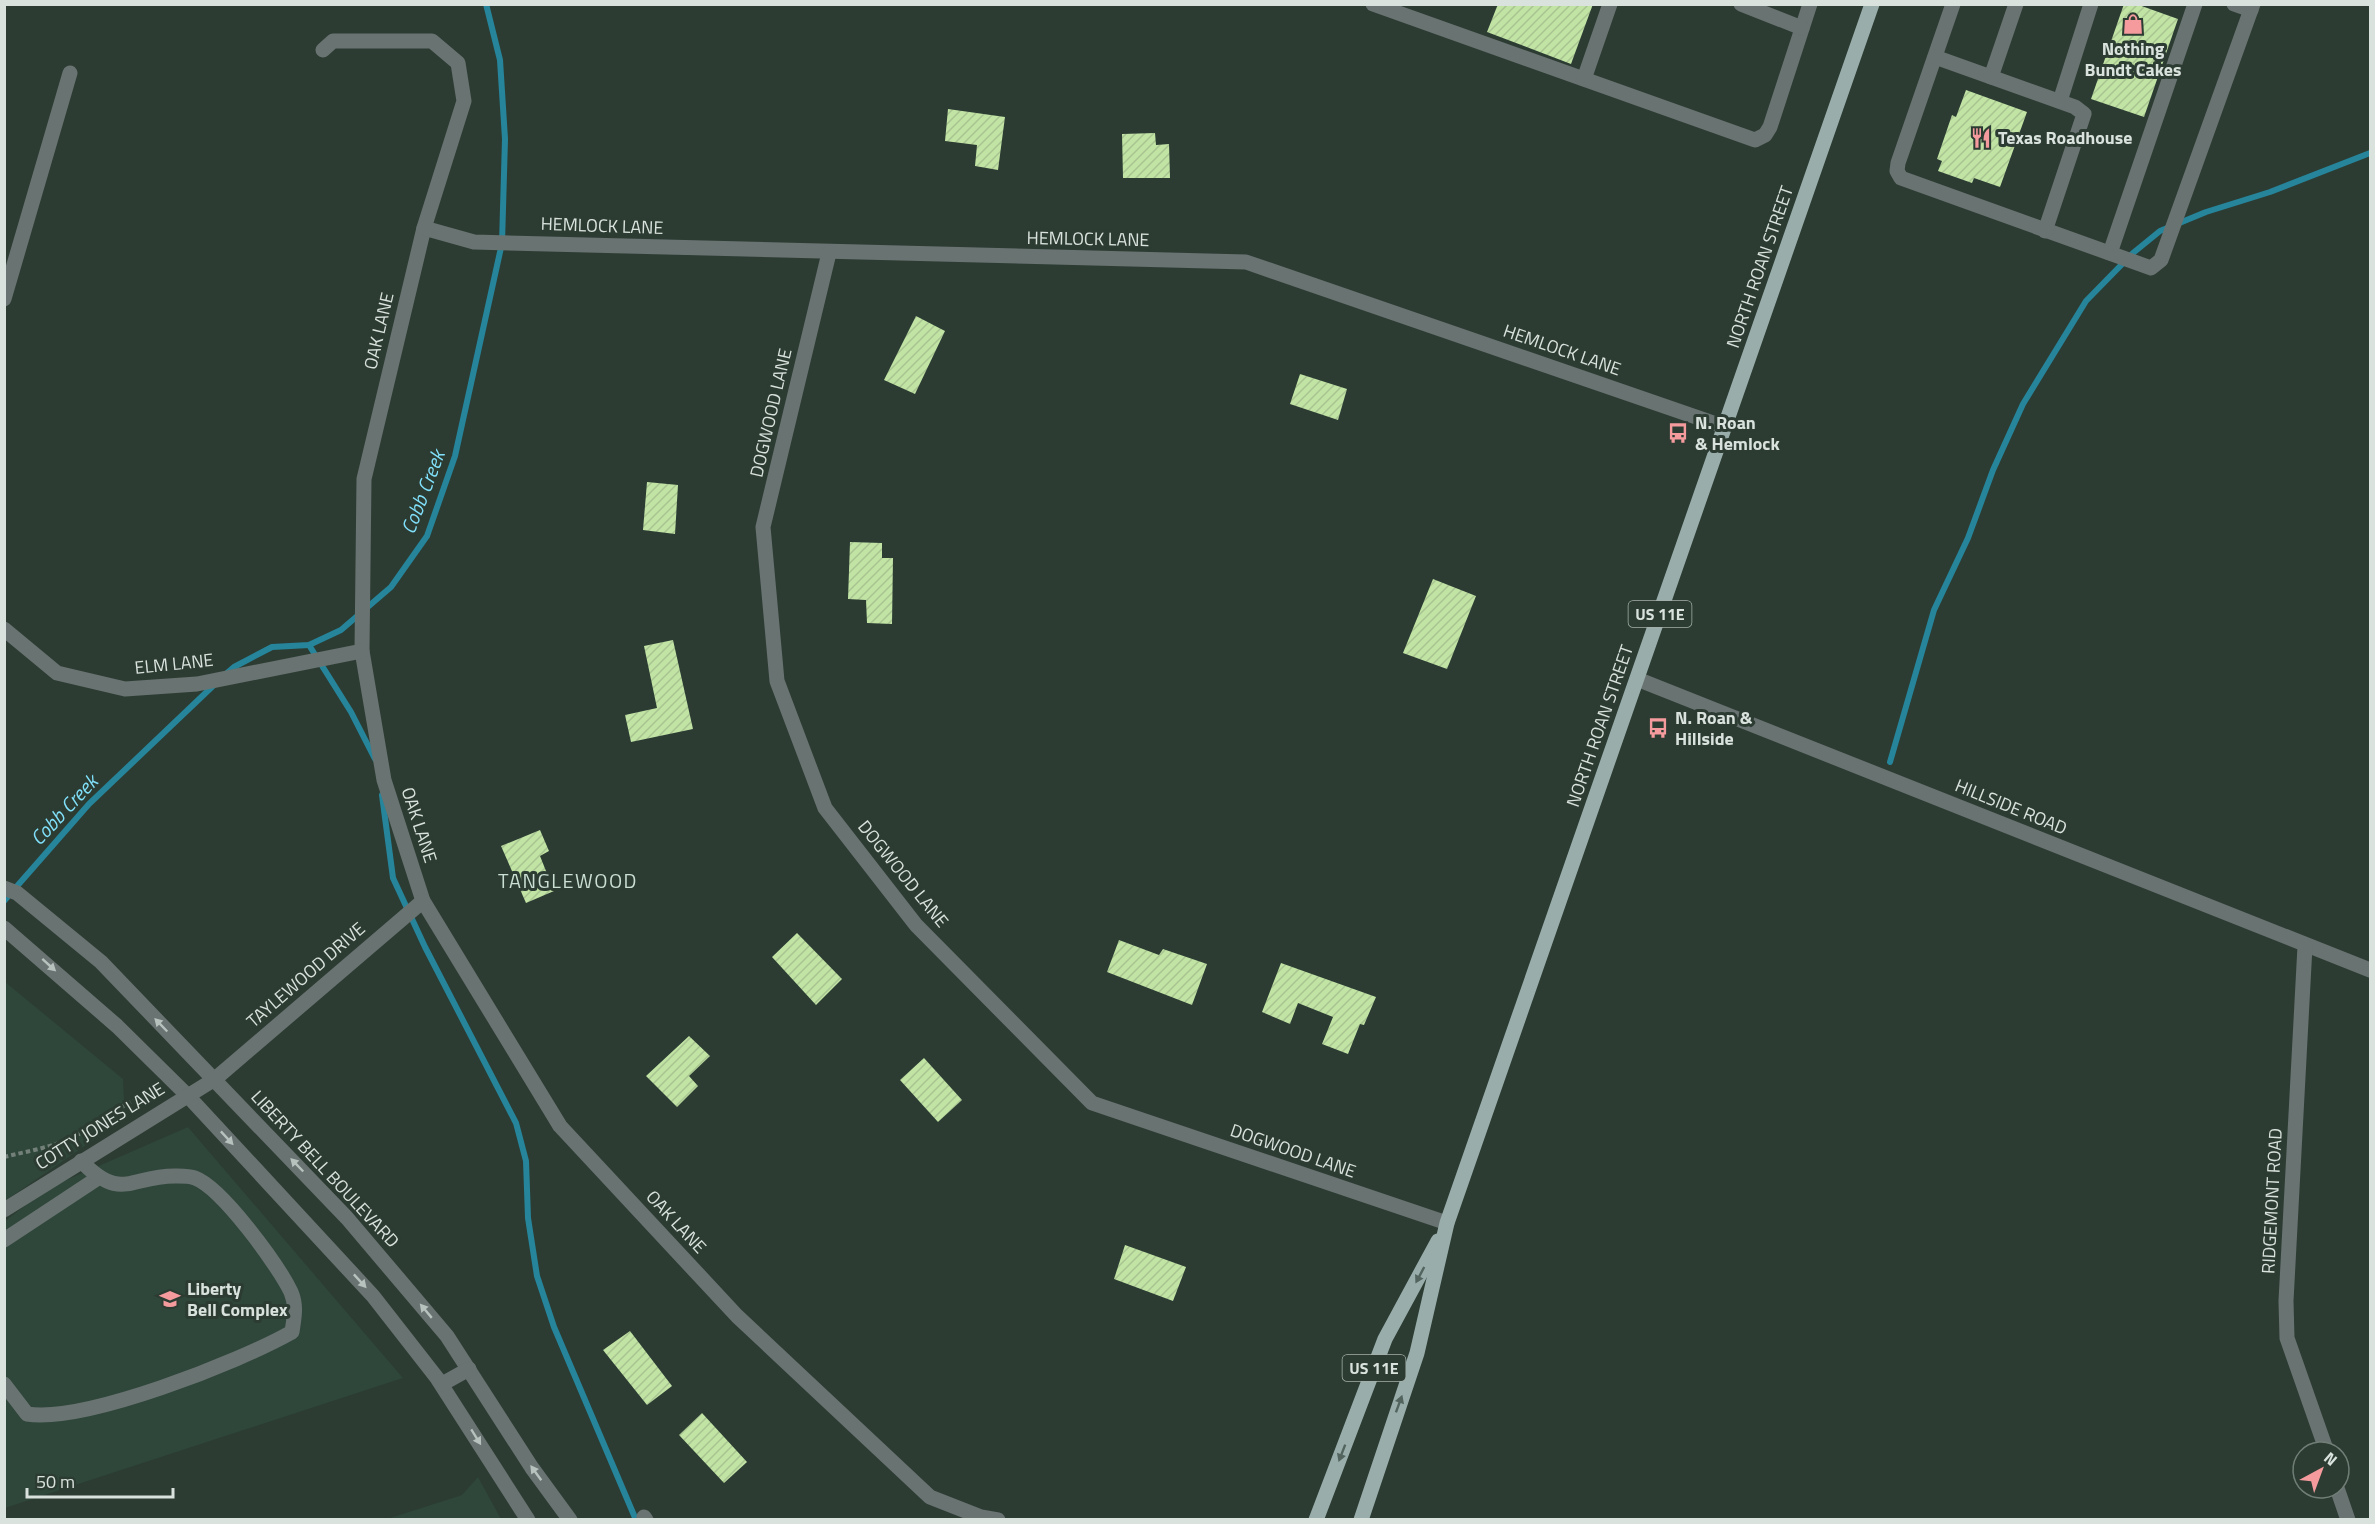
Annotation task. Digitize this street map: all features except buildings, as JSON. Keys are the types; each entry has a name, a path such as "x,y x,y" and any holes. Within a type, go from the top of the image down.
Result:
{"main road":[{"name":"NORTH ROAN STREET","path":"1361,1520 1417,1353 1448,1223 1872,4"},
{"name":"NORTH ROAN STREET","path":"1316,1520 1385,1339 1448,1223"}],"street":[{"path":"1373,4 1755,140 1762,137 1770,127 1810,4"},
{"path":"1584,80 1610,4"},
{"path":"1741,4 1802,28"},
{"path":"1953,4 1898,163 1899,175 1905,182 2151,268 2161,260 2252,7 2234,4"},
{"path":"1990,77 2016,4"},
{"path":"2060,101 2091,4"},
{"path":"2110,253 2195,4"},
{"name":"OAK LANE","path":"323,50 333,41 432,41 458,63 464,101 424,228 364,479 362,651 384,780 423,901 560,1126 737,1316 930,1497 981,1517 998,1520"},
{"path":"1935,57 2081,110 2084,118 2045,231"},
{"path":"4,299 70,73"},
{"name":"HEMLOCK LANE","path":"424,228 474,242 829,253 1246,262 1725,427"},
{"name":"DOGWOOD LANE","path":"829,253 763,527 777,681 825,808 916,925 1092,1104 1448,1223"},
{"name":"ELM LANE","path":"4,629 57,673 125,689 196,684 362,651"},
{"name":"HILLSIDE ROAD","path":"1637,679 2370,970"},
{"name":"LIBERTY BELL BOULEVARD","path":"4,888 17,893 101,962 347,1218 447,1336 532,1468 570,1520"},
{"name":"TAYLEWOOD DRIVE","path":"187,1095 215,1079 423,901"},
{"path":"4,928 117,1026 187,1095 373,1296 442,1384 528,1520"},
{"name":"RIDGEMONT ROAD","path":"2305,946 2286,1301 2287,1338 2323,1440"},
{"name":"COTTY JONES LANE","path":"4,1210 187,1095"},
{"path":"4,1384 27,1414 44,1416 70,1412 161,1388 268,1346 292,1332 296,1311 291,1293 267,1256 212,1187 193,1177 168,1176 123,1185 98,1178 81,1161"},
{"path":"4,1240 98,1178"},
{"path":"442,1384 469,1369"},
{"path":"2341,1500 2348,1520"}],"path":[{"path":"4,1157 47,1146 76,1135 108,1113 138,1098"}],"shaded area":[{"path":"4,981 123,1079 125,1118 5,1201"},
{"name":"Liberty Bell Complex","path":"188,1127 403,1378 5,1508 5,1221 48,1188"},
{"path":"478,1477 501,1519 387,1519 462,1495"}],"waterway":[{"name":"Cobb Creek","path":"227,673 272,647 309,645 341,630 391,587 427,536 455,456 502,243 505,139 500,60 486,4"},
{"path":"1890,762 1934,610 1968,538 1993,470 2023,404 2086,301 2133,253 2160,231 2370,153"},
{"path":"309,645 351,712 375,759"},
{"name":"Cobb Creek","path":"4,901 89,804 215,684"},
{"path":"382,795 393,878 425,947 516,1123 526,1161 528,1218 537,1276 554,1327 636,1520"}],"place":[{"name":"Nothing Bundt Cakes","path":"2133,24"},
{"name":"Texas Roadhouse","path":"1981,138"},
{"name":"N. Roan & Hemlock","path":"1678,433"},
{"name":"N. Roan & Hillside","path":"1658,728"},
{"name":"Liberty Bell Complex","path":"170,1299"}],"district":[{"name":"TANGLEWOOD","path":"568,881"}]}
